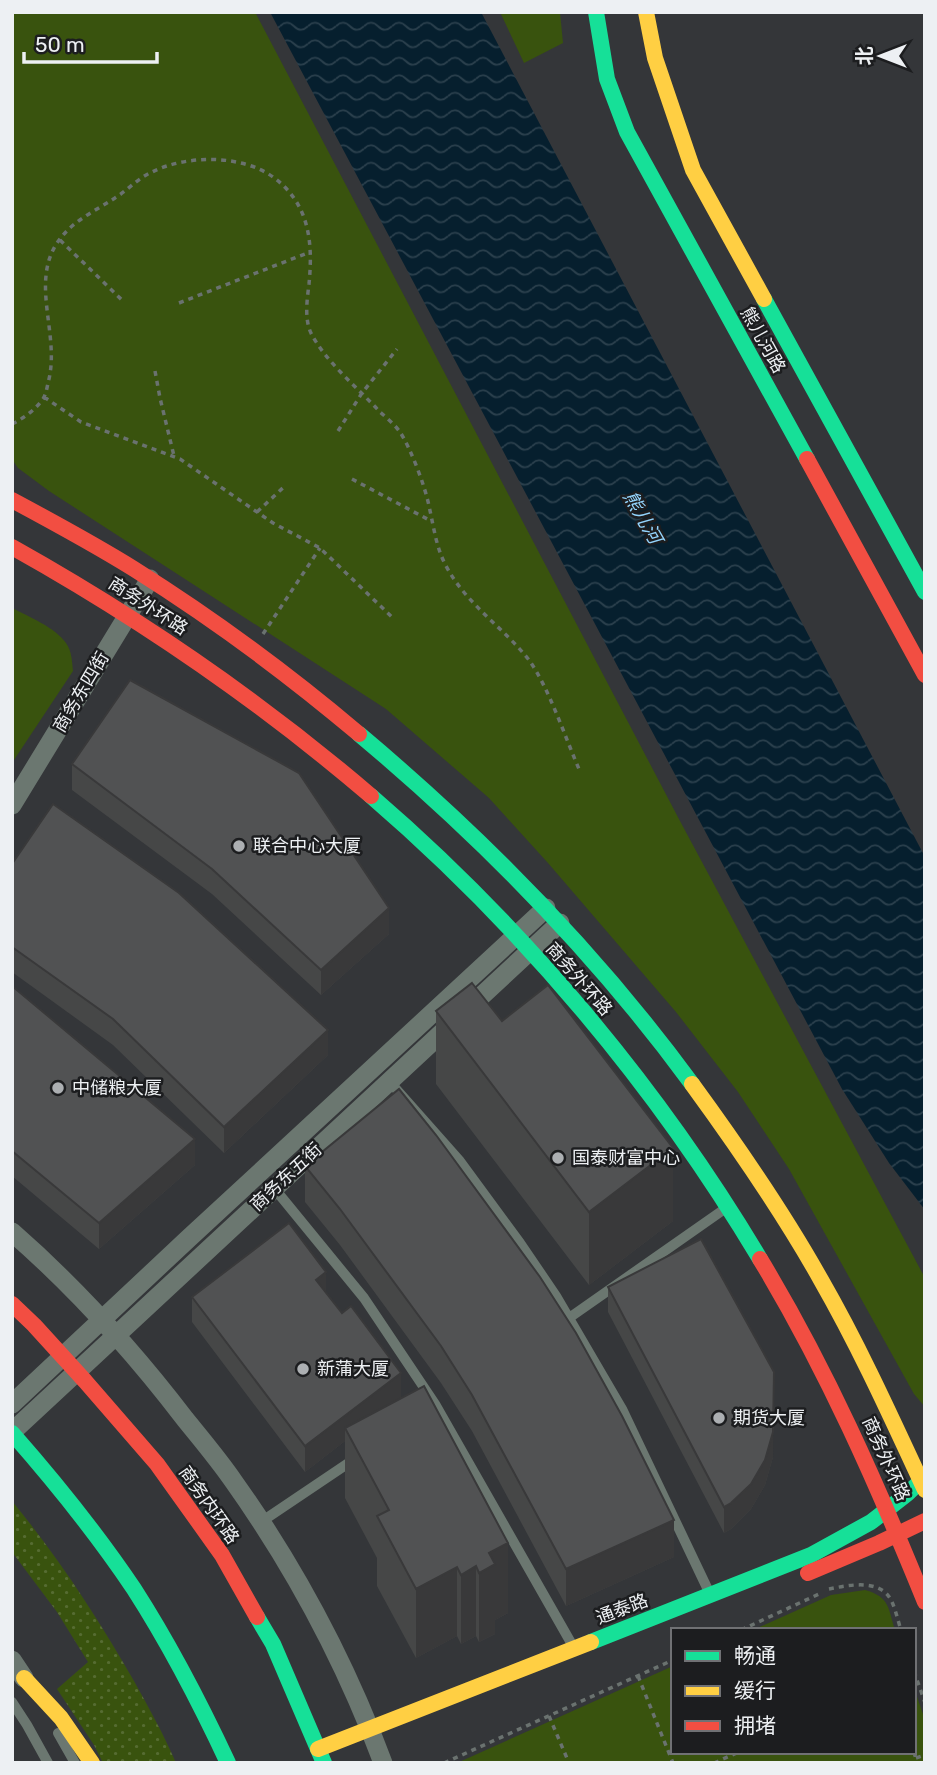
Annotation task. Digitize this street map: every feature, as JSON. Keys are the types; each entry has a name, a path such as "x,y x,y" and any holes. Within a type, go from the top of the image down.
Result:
{"street":[{"name":"熊儿河路","path":"596,12 607,79 627,132 925,675"},
{"name":"熊儿河路","path":"646,12 655,58 693,170 925,592"},
{"name":"商务外环路","path":"12,500 150,579 253,650 395,762 515,874 610,979 694,1084 753,1170 828,1291 923,1483"},
{"name":"商务外环路","path":"12,547 128,614 303,740 368,793 458,877 530,951 579,1007 661,1109 792,1311 852,1430 888,1509 925,1602"},
{"name":"商务东四街","path":"12,805 150,579"},
{"name":"商务东五街","path":"12,1404 546,908"},
{"name":"商务东五街","path":"12,1433 560,923"},
{"path":"12,1232 72,1287 116,1335 234,1481 317,1619 361,1707 383,1763"},
{"name":"商务内环路","path":"12,1304 77,1371 157,1464 192,1511 222,1555 273,1644 327,1758"},
{"path":"12,1433 110,1554 197,1696 228,1763"},
{"name":"通泰路","path":"327,1758 375,1740 574,1648 811,1555 871,1522 923,1483"},
{"path":"791,1580 925,1521"},
{"name":"通泰路","path":"544,1677 661,1631"},
{"path":"12,1660 24,1678 58,1713 92,1763"}],"lane":[{"path":"389,1081 459,1160 520,1243 569,1318 622,1409 710,1595"},
{"path":"274,1188 364,1298 435,1404 574,1648"},
{"path":"569,1318 727,1207"},
{"path":"424,1412 435,1404"},
{"path":"261,1522 370,1449"},
{"path":"24,1678 75,1763"},
{"path":"12,1703 48,1763"}],"path":[{"path":"12,424 30,413 44,397 51,373 44,283 50,254 64,234 138,180 153,171 179,162 232,161 263,171 285,188 295,200 310,237 307,301 310,332 328,358 399,431 424,489 439,551 456,584 530,663 550,700 579,769"},
{"path":"60,240 123,301"},
{"path":"179,303 311,251"},
{"path":"338,432 362,393 397,349"},
{"path":"155,372 174,456"},
{"path":"44,397 81,422 180,459 273,523 320,548 394,620"},
{"path":"352,479 432,521"},
{"path":"257,512 286,485"},
{"path":"253,650 320,548"},
{"path":"745,1628 830,1589 866,1585 881,1589 891,1599 900,1628"},
{"path":"444,1763 671,1661"},
{"path":"638,1676 673,1763"},
{"path":"916,1677 925,1703"},
{"path":"549,1716 569,1763"},
{"path":"714,1763 734,1754"},
{"path":"917,1760 925,1755"}],"green space":[{"path":"12,12 255,12 680,821 925,1278 925,1407 914,1394 789,1169 738,1092 676,1012 489,798 386,709 49,491 18,468 12,459"},
{"path":"500,12 560,12 563,43 524,63"},
{"path":"12,608 56,632 69,649 73,671 12,763"},
{"path":"12,1501 77,1588 106,1634 151,1711 176,1763 103,1763 57,1689 88,1662 57,1612 12,1552"},
{"path":"865,1590 879,1596 887,1604 894,1628 757,1628 831,1595"},
{"path":"671,1667 671,1754 916,1754 916,1694 925,1720 925,1763 457,1763"}],"water":[{"name":"熊儿河","path":"270,12 481,12 925,857 925,1210 889,1163 842,1089"}],"building":[{"name":"联合中心大厦","path":"130,680 299,773 389,908 321,970 212,869 72,764"},
{"path":"53,804 179,893 328,1030 224,1127 113,1019 12,947 12,864"},
{"path":"472,983 502,1021 548,985 673,1148 589,1212 436,1011"},
{"name":"中储粮大厦","path":"12,986 195,1139 99,1223 12,1151"},
{"path":"399,1089 540,1277 576,1333 622,1416 674,1520 566,1569 472,1395 441,1346 305,1166"},
{"name":"新蒲大厦","path":"289,1223 326,1272 316,1280 342,1313 351,1306 401,1373 305,1446 192,1297"},
{"name":"期货大厦","path":"701,1239 774,1372 773,1432 765,1460 751,1484 724,1507 608,1287"},
{"path":"424,1386 508,1543 489,1553 495,1564 479,1573 476,1566 461,1575 457,1567 416,1589 377,1516 389,1510 345,1428"}],"traffic: fast":[{"path":"596,12 607,79 627,132 807,459"},
{"path":"764,299 925,592"},
{"path":"359,734 450,814 536,899 617,989 692,1084"},
{"path":"371,796 481,899 534,954 584,1012 677,1132 760,1259"},
{"path":"12,1433 76,1509 134,1589 184,1674 228,1763"},
{"path":"591,1642 811,1555 871,1522 925,1477"},
{"path":"257,1617 273,1644 324,1763"}],"traffic: slow":[{"path":"646,12 655,58 693,170 764,299"},
{"path":"692,1084 760,1180 821,1280 888,1410 925,1490"},
{"path":"318,1749 591,1642"},
{"path":"24,1678 61,1718 92,1763"}],"traffic: jam":[{"path":"807,459 925,675"},
{"path":"12,500 104,551 192,607 277,668 359,734"},
{"path":"12,547 106,602 198,662 286,727 371,796"},
{"path":"760,1259 829,1384 925,1602"},
{"path":"12,1304 85,1381 157,1464 222,1555 257,1617"},
{"path":"808,1573 925,1521"}],"place":[{"name":"联合中心大厦","path":"239,846"},
{"name":"中储粮大厦","path":"58,1088"},
{"name":"国泰财富中心","path":"558,1158"},
{"name":"新蒲大厦","path":"303,1369"},
{"name":"期货大厦","path":"719,1418"}]}
